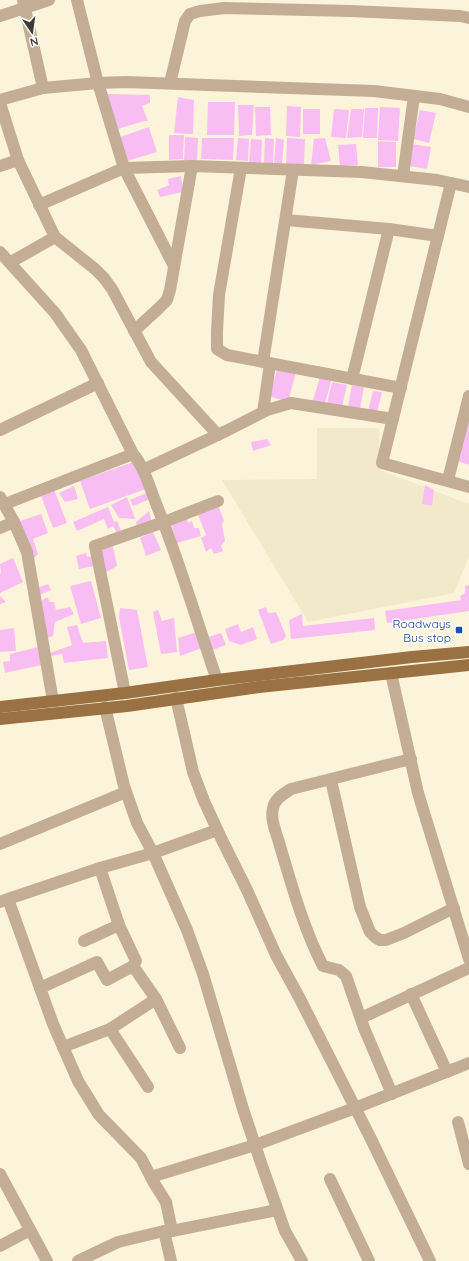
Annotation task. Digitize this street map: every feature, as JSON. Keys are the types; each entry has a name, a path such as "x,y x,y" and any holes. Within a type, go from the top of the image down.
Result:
{"main road":[{"path":"0,707 412,657 469,652"},
{"path":"0,719 105,707 127,706 259,687 469,665"}],"street":[{"path":"0,16 24,4 49,0"},
{"path":"78,0 98,82 124,168 174,266"},
{"path":"24,4 42,88"},
{"path":"170,83 185,21 190,14 223,4 460,16 469,18"},
{"path":"0,100 42,88 98,82 126,82 374,91 440,99 469,107"},
{"path":"403,176 414,96"},
{"path":"0,103 18,160 55,237 104,278 112,289 151,362 218,435"},
{"path":"0,166 18,160"},
{"path":"134,331 167,300 192,166"},
{"path":"39,205 124,168 192,166 362,172 437,180 469,187"},
{"path":"241,168 219,295 216,330 217,349 227,355 401,388"},
{"path":"263,412 267,363 293,170"},
{"path":"451,183 382,463 469,487"},
{"path":"286,220 389,228 438,236"},
{"path":"352,379 389,228"},
{"path":"11,262 55,237"},
{"path":"0,252 11,262 55,313 81,350 133,454 143,470 164,522 217,680"},
{"path":"0,430 98,383"},
{"path":"448,480 469,396"},
{"path":"143,470 263,412 291,403 393,419"},
{"path":"53,701 27,552 3,500 133,454"},
{"path":"125,693 96,546 218,501"},
{"path":"0,528 14,522"},
{"path":"391,673 418,793 469,959"},
{"path":"176,698 193,772 217,830 247,890 276,955 371,1139 430,1261"},
{"path":"105,707 126,792 137,823 153,853 187,930 203,974 243,1109 277,1210 285,1231 302,1261"},
{"path":"392,1094 361,1018 346,976 339,970 323,966 315,951 289,877 273,821 273,807 277,798 292,789 411,759"},
{"path":"331,780 360,907 370,932 375,938 386,940 404,933 454,908"},
{"path":"0,844 126,792"},
{"path":"171,1261 166,1202 141,1158 100,1115 78,1081 53,1024 40,988 4,901 100,868 153,853 217,830"},
{"path":"40,988 97,962 107,980 133,966 136,961 119,925 100,868"},
{"path":"84,941 119,925"},
{"path":"133,966 156,999 180,1048"},
{"path":"361,1018 469,968"},
{"path":"411,994 447,1072"},
{"path":"63,1047 110,1029 156,999"},
{"path":"110,1029 148,1086"},
{"path":"151,1177 255,1145 392,1094 469,1063"},
{"path":"458,1122 469,1164"},
{"path":"0,1174 47,1261"},
{"path":"330,1179 369,1261"},
{"path":"78,1261 118,1242 277,1210"},
{"path":"0,1246 30,1230"}],"shaded area":[{"path":"317,428 379,428 380,470 469,504 469,556 454,593 308,622 222,480 317,479"}],"building":[{"path":"106,94 150,95 150,103 142,106 148,121 118,129"},
{"path":"178,97 194,100 193,134 174,133"},
{"path":"208,102 235,102 234,135 207,135"},
{"path":"238,105 254,105 252,135 239,136"},
{"path":"287,106 301,107 300,137 286,136"},
{"path":"255,107 270,107 271,135 256,136"},
{"path":"380,107 400,108 398,141 378,140"},
{"path":"365,108 378,108 377,138 363,138"},
{"path":"303,109 320,109 320,134 303,134"},
{"path":"334,109 349,110 346,138 331,137"},
{"path":"351,109 364,109 362,137 347,138"},
{"path":"420,110 436,113 429,143 413,139"},
{"path":"149,127 157,152 127,161 120,137"},
{"path":"169,135 184,135 183,159 169,160"},
{"path":"185,137 198,138 197,162 184,161"},
{"path":"202,138 234,138 233,160 201,159"},
{"path":"238,138 249,139 248,161 236,160"},
{"path":"265,138 274,139 273,163 264,163"},
{"path":"276,138 284,140 282,164 274,164"},
{"path":"287,138 305,139 304,166 286,165"},
{"path":"325,138 331,161 311,165 314,139"},
{"path":"251,139 262,140 261,163 249,163"},
{"path":"378,141 396,142 396,167 378,167"},
{"path":"356,144 358,165 340,166 338,145"},
{"path":"412,144 431,147 427,169 409,166"},
{"path":"181,176 183,192 160,197 157,190 169,185 168,179"},
{"path":"278,367 296,372 288,402 269,396"},
{"path":"321,374 332,378 324,407 312,403"},
{"path":"332,382 347,385 342,407 327,404"},
{"path":"352,385 364,387 360,409 348,406"},
{"path":"373,391 382,392 377,413 368,411"},
{"path":"469,419 469,465 458,461"},
{"path":"267,439 271,445 253,451 251,442"},
{"path":"136,461 146,489 90,509 80,481"},
{"path":"425,485 434,490 432,506 422,504"},
{"path":"74,486 78,499 65,502 59,493"},
{"path":"53,487 67,523 53,528 40,493"},
{"path":"146,493 150,499 133,506 130,500"},
{"path":"127,497 135,519 119,518 111,505"},
{"path":"218,505 224,521 222,524 225,541 221,546 223,551 214,554 211,548 206,552 201,538 206,535 197,512"},
{"path":"108,507 114,522 117,521 121,531 117,533 113,526 108,529 104,519 77,531 73,522"},
{"path":"149,511 152,523 137,527 136,522"},
{"path":"41,514 48,533 33,539 38,554 33,559 20,521"},
{"path":"187,519 188,523 192,521 194,528 199,528 201,536 177,543 171,523"},
{"path":"153,532 161,550 146,556 140,538"},
{"path":"113,546 117,566 105,573 99,549"},
{"path":"86,553 87,557 92,556 94,566 79,569 76,556"},
{"path":"13,558 23,582 0,593 0,564"},
{"path":"91,581 101,618 81,624 70,586"},
{"path":"48,584 51,590 39,595 37,588"},
{"path":"469,585 469,611 387,623 385,611 461,600 460,596 465,593 465,586"},
{"path":"0,596 6,602 0,604"},
{"path":"47,597 50,602 54,602 56,610 70,607 74,614 55,622 53,636 47,638 40,602"},
{"path":"266,607 268,613 276,612 286,636 283,640 271,644 258,610"},
{"path":"120,608 137,610 148,667 129,670 119,617"},
{"path":"158,610 162,621 174,618 177,652 161,654 153,612"},
{"path":"302,614 303,626 374,618 375,630 291,639 289,620"},
{"path":"238,624 241,632 253,627 257,639 241,645 229,641 225,629"},
{"path":"77,625 83,643 106,641 108,658 64,663 62,654 51,656 50,653 72,645 67,627"},
{"path":"14,628 16,651 0,652 0,630"},
{"path":"197,632 202,648 180,656 178,638"},
{"path":"221,633 226,645 210,651 205,638"},
{"path":"42,646 46,664 5,673 3,662 10,661 10,654"}],"place":[{"name":"Roadways Bus stop","path":"459,630"}]}
